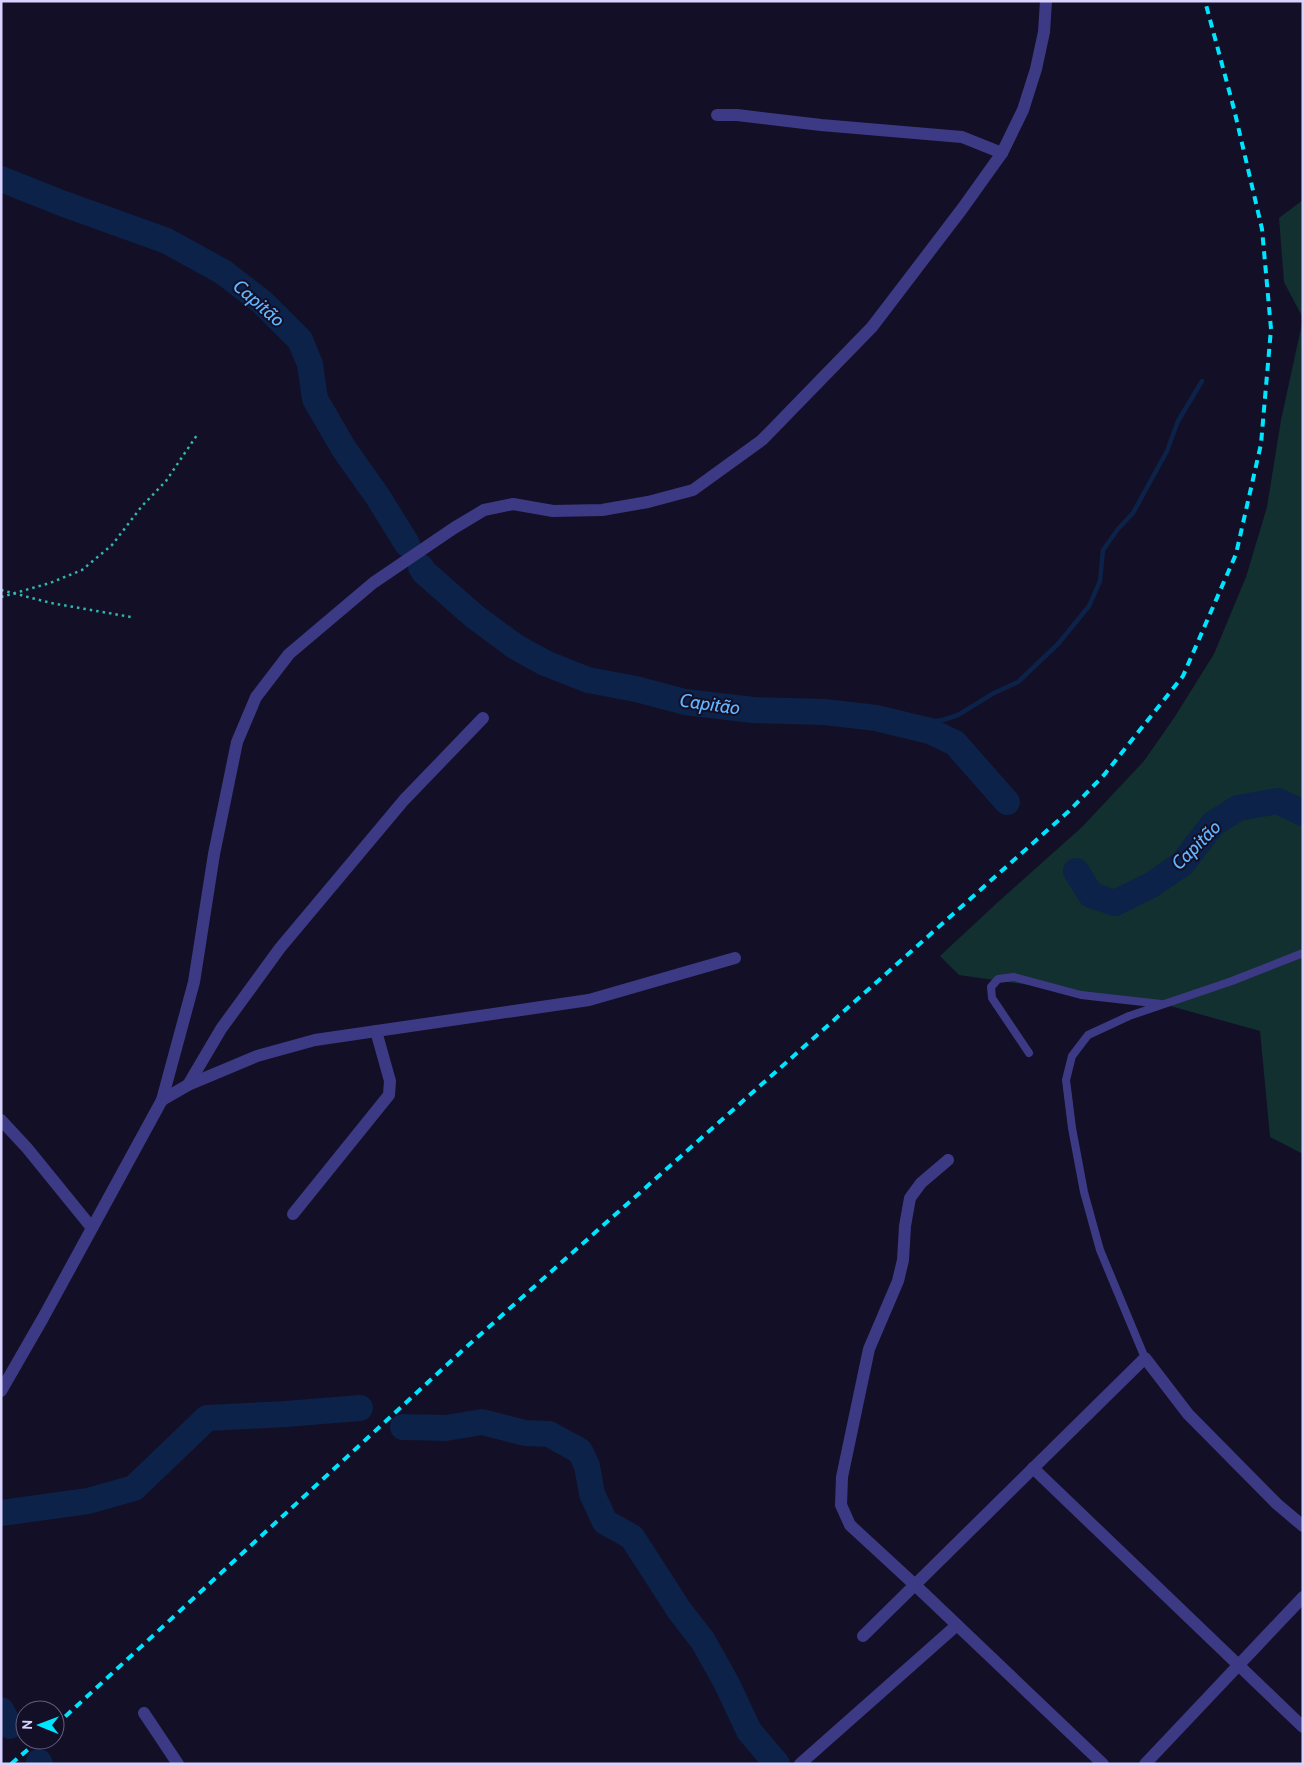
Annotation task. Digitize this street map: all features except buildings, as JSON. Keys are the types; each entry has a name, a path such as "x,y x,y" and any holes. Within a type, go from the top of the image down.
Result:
{"street":[{"path":"1,1391 162,1100 194,982 214,854 236,742 256,698 289,654 373,583 484,510 513,504 553,511 602,510 648,502 694,490 762,440 872,327 1002,153 1023,110 1036,70 1044,32 1046,1"},
{"path":"717,116 737,115 962,137 1002,153"},
{"path":"188,1085 221,1029 280,948 404,800 483,718"},
{"path":"162,1100 188,1085 257,1056 315,1040 589,1000 735,958"},
{"path":"293,1214 389,1095 390,1081 376,1031"},
{"path":"1,1120 27,1148 92,1228"},
{"path":"948,1160 921,1184 910,1198 898,1281 869,1349 842,1478 840,1505 850,1525 915,1584 1104,1764"},
{"path":"863,1636 1145,1358 1188,1414 1277,1504 1303,1526"},
{"path":"1033,1468 1303,1727"},
{"path":"1146,1764 1303,1597"},
{"path":"800,1764 957,1624"},
{"path":"144,1714 178,1764"}],"lane":[{"path":"1145,1358 1100,1250 1084,1192 1072,1128 1066,1080 1072,1056 1088,1035 1129,1016 1303,953"},
{"path":"1029,1053 992,998 991,987 998,979 1014,977 1081,995 1163,1004"}],"path":[{"path":"1,597 17,594 50,583 82,570 112,545 142,506 166,482 197,435"},
{"path":"1,590 51,603 131,617"}],"green space":[{"path":"1303,200 1303,318 1284,282 1279,218"},
{"path":"1303,319 1303,1154 1270,1137 1260,1031 1163,1004 959,975 940,956 1082,827 1144,761 1174,718 1214,654 1246,577 1267,507 1281,420"}],"waterway":[{"name":"Capitão","path":"1,179 167,241 223,272 262,302 300,340 310,364 315,399 344,449 378,497 407,544"},
{"path":"904,725 943,720 958,715 994,693 1018,682 1058,644 1089,606 1100,581 1103,550 1118,529 1133,513 1167,451 1178,421 1202,381"},
{"name":"Capitão","path":"421,567 424,572 474,616 516,647 545,663 588,680 636,689 685,702 753,710 824,712 876,718 930,731 955,743 1007,802"},
{"name":"Capitão","path":"1076,871 1091,895 1115,903 1151,885 1182,864 1213,824 1238,808 1278,801 1303,813"},
{"path":"1,1513 88,1501 134,1488 207,1418 360,1408"},
{"path":"403,1427 446,1428 482,1422 525,1433 549,1434 580,1451 587,1466 592,1494 605,1522 632,1537 679,1610 703,1641 727,1684 749,1731 777,1764"},
{"path":"1,1710 10,1726"}],"railway":[{"path":"65,1717 463,1350 1069,811 1104,775 1183,676 1236,554 1261,444 1271,329 1262,229 1234,109 1205,1"},
{"path":"11,1764 27,1750"}]}
